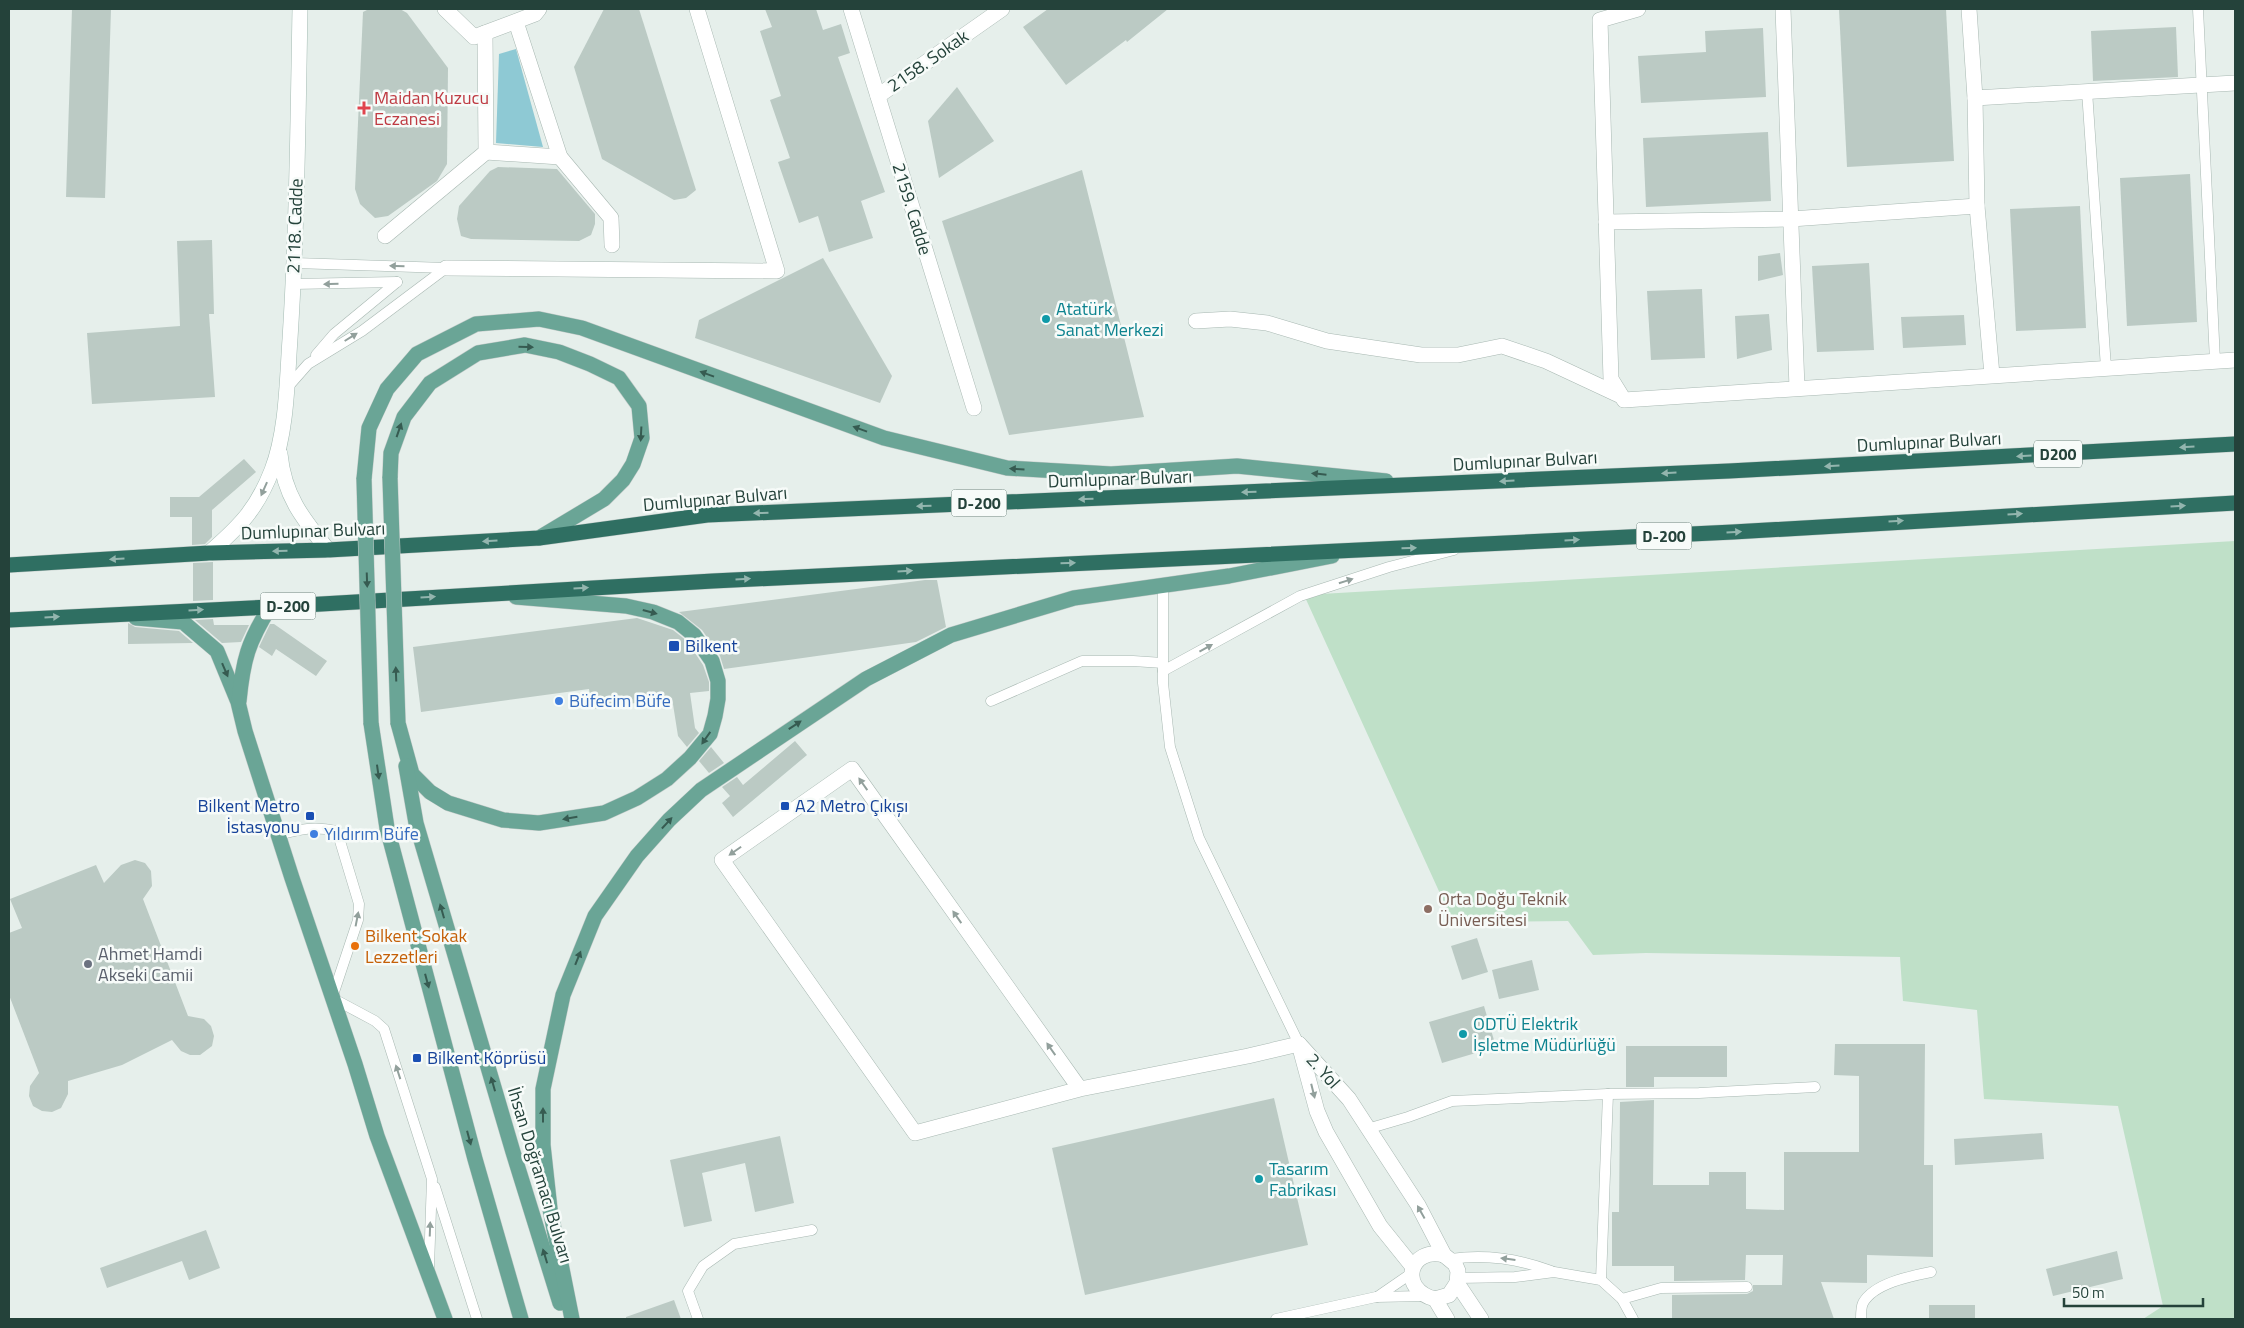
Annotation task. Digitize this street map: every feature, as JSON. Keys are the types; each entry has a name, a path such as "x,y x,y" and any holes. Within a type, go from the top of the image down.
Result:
{"highway":[{"name":"Dumlupınar Bulvarı","path":"9,565 209,553 328,550 539,538 707,515 1880,464 2235,444"},
{"name":"D-200","path":"9,620 1030,565 1733,532 2235,503"}],"main road":[{"path":"521,1319 475,1159 387,828 371,724 364,479 369,428 387,389 417,354 476,324 539,319 582,328 884,438 1007,468 1111,474 1236,466 1420,484"},
{"path":"480,594 626,606 654,612 678,622 694,635 712,661 718,682 718,699 710,734 690,758 667,779 637,798 604,813 539,824 503,820 448,803 430,792 412,774 398,722 390,478 391,453 404,417 430,383 478,353 525,345 559,352 619,378 639,406 642,438 632,464 623,480 604,499 539,538"},
{"path":"572,1319 550,1209 543,1145 543,1089 563,996 595,916 637,856 669,820 701,790 866,679 951,636 1074,598 1229,576 1361,550"},
{"path":"238,702 242,668 254,634 270,607"},
{"path":"95,614 183,622 217,651 238,702 278,835 377,1136 428,1278 446,1319"},
{"name":"İhsan Doğramacı Bulvarı","path":"398,722 416,822 513,1152 565,1319"}],"street":[{"name":"2118. Cadde","path":"280,443 295,263 300,9"},
{"path":"445,9 474,37 535,14 539,9"},
{"path":"446,268 777,271 697,9"},
{"name":"2159. Cadde","path":"851,9 974,408"},
{"name":"2158. Sokak","path":"878,96 1002,9"},
{"path":"1638,9 1600,20 1611,378 1624,400 2235,360"},
{"path":"1783,9 1797,388"},
{"path":"1969,9 1975,98 1977,206 1992,375"},
{"path":"516,22 560,158 611,218 612,246"},
{"path":"485,33 486,152"},
{"path":"1975,98 2235,83"},
{"path":"385,236 486,152 560,158"},
{"path":"1606,222 1791,219 1977,206"},
{"path":"1196,321 1230,319 1266,323 1327,341 1421,355 1458,355 1502,346 1546,361 1621,396"},
{"path":"280,443 282,469 289,496 304,521 328,550"},
{"path":"209,553 248,516 261,496 273,468 280,443"},
{"path":"1080,1089 852,768 722,860 915,1133 1080,1089 1299,1044"},
{"name":"2. Yol","path":"1299,1044 1348,1099 1418,1205 1447,1256 1458,1271 1458,1281 1481,1319"},
{"name":"2. Yol","path":"1299,1044 1317,1111 1326,1132 1380,1226 1413,1270 1412,1282 1416,1290 1429,1298 1448,1319"},
{"path":"1413,1270 1417,1261 1430,1253 1447,1256"},
{"path":"1429,1298 1449,1295 1458,1281"}],"lane":[{"path":"2198,9 2215,361"},
{"path":"2087,91 2106,368"},
{"path":"295,263 446,268"},
{"path":"308,364 362,331 446,268"},
{"path":"286,389 334,334 397,282 293,284"},
{"path":"991,701 1082,661 1163,667 1300,596 1390,567 1475,545"},
{"path":"1163,584 1163,667 1170,747 1199,838 1299,1044"},
{"path":"278,835 305,828 322,828 337,831 359,904 358,920 332,998 376,1021 384,1029 477,1319"},
{"path":"1367,1128 1408,1118 1452,1101 1608,1094 1699,1093 1815,1087"},
{"path":"1601,1280 1608,1094"},
{"path":"428,1278 432,1179"},
{"path":"698,1319 688,1291 703,1266 734,1244 812,1230"},
{"path":"1447,1256 1502,1258 1527,1262 1554,1272 1601,1280 1622,1299 1633,1319"},
{"path":"1376,1298 1413,1270"},
{"path":"1458,1281 1554,1272"},
{"path":"1861,1319 1863,1303 1886,1284 1931,1272"},
{"path":"1622,1299 1661,1288 1747,1287"},
{"path":"1276,1319 1376,1298 1429,1298"}],"green space":[{"path":"2235,541 2235,1319 2143,1319 2163,1306 2118,1106 1984,1099 1977,1010 1903,1001 1900,957 1646,953 1593,955 1568,921 1453,922 1304,595"}],"water":[{"path":"516,49 543,147 496,143 499,54"}],"building":[{"path":"72,9 111,9 105,198 66,197"},
{"path":"369,9 400,9 407,13 448,68 447,164 437,181 388,216 375,218 360,204 355,189 363,12"},
{"path":"604,9 639,9 696,190 686,198 674,200 602,159 574,67"},
{"path":"765,9 816,9 823,30 841,24 850,53 838,57 885,192 861,201 873,238 829,252 818,216 799,223 778,162 790,158 770,100 781,96 760,31 772,27"},
{"path":"1048,9 1168,9 1127,42 1126,40 1066,85 1023,27"},
{"path":"1839,9 1946,9 1954,161 1847,167"},
{"path":"2176,27 2178,77 2093,81 2091,31"},
{"path":"1763,28 1766,97 1641,103 1638,56 1706,52 1705,31"},
{"path":"957,87 994,141 939,178 928,121"},
{"path":"1768,132 1771,201 1646,207 1643,138"},
{"path":"498,167 557,169 595,214 595,224 591,235 579,241 471,239 461,236 457,219 459,206 490,171"},
{"name":"Atatürk Sanat Merkezi","path":"1082,170 1144,417 1009,435 942,221"},
{"path":"2190,174 2197,322 2127,326 2120,178"},
{"path":"2080,206 2086,328 2016,331 2010,209"},
{"path":"212,240 214,314 209,314 215,397 92,404 87,333 180,326 177,241"},
{"path":"1780,253 1783,275 1758,281 1758,256"},
{"path":"823,258 892,376 880,403 695,338 699,320"},
{"path":"1869,263 1874,350 1817,352 1812,266"},
{"path":"1702,289 1705,358 1651,360 1647,291"},
{"path":"1769,314 1772,350 1737,359 1735,316"},
{"path":"1964,315 1966,345 1903,348 1901,317"},
{"path":"244,459 256,472 212,510 212,537 205,544 192,545 192,517 170,517 170,497 199,497"},
{"path":"213,562 213,600 193,601 193,563"},
{"path":"937,580 946,627 916,642 724,669 720,656 702,630 679,612"},
{"path":"637,618 673,630 687,641 703,665 709,682 709,691 690,693 695,728 699,733 687,747 678,736 672,698 592,709 589,689 421,712 413,647"},
{"path":"213,619 214,625 249,625 241,642 222,643 195,620"},
{"path":"128,623 135,627 179,631 193,643 128,644"},
{"path":"270,624 274,624 327,661 316,676 276,649 272,656 259,647"},
{"path":"795,741 807,755 733,817 722,803 730,796 722,787 737,777 743,785"},
{"path":"711,747 724,763 709,773 699,761"},
{"name":"Ahmet Hamdi Akseki Camii","path":"135,860 145,863 151,871 152,886 143,899 188,1016 204,1019 211,1026 214,1036 212,1046 200,1055 190,1055 181,1051 172,1040 122,1065 68,1081 68,1094 61,1108 52,1112 42,1111 33,1106 29,1096 30,1086 39,1073 9,995 9,933 22,928 10,899 96,865 104,883 121,865"},
{"path":"1477,938 1488,972 1462,980 1451,946"},
{"path":"1532,960 1539,990 1499,999 1492,970"},
{"name":"ODTÜ Elektrik İşletme Müdürlüğü","path":"1484,1006 1496,1047 1442,1063 1429,1022"},
{"path":"1835,1044 1925,1044 1924,1165 1933,1165 1933,1257 1867,1255 1867,1283 1821,1282 1834,1319 1672,1319 1672,1295 1747,1294 1753,1291 1753,1285 1782,1285 1783,1255 1746,1255 1745,1280 1674,1281 1674,1266 1612,1266 1612,1212 1619,1212 1620,1102 1654,1100 1653,1185 1709,1185 1709,1172 1746,1172 1746,1209 1784,1210 1784,1152 1859,1152 1859,1076 1834,1075"},
{"path":"1626,1046 1727,1046 1727,1077 1654,1077 1654,1087 1626,1087"},
{"path":"1274,1098 1308,1245 1085,1295 1052,1148"},
{"path":"2042,1133 2044,1159 1955,1165 1954,1139"},
{"path":"780,1136 794,1203 755,1212 745,1163 702,1173 712,1221 684,1227 670,1160"},
{"path":"206,1230 220,1268 189,1280 182,1261 107,1288 100,1268"},
{"path":"2117,1251 2123,1279 2053,1296 2046,1269"},
{"path":"674,1300 681,1319 626,1319 626,1317"},
{"path":"1929,1305 1975,1305 1975,1319 1929,1319"}],"place":[{"name":"Maidan Kuzucu Eczanesi","path":"364,108"},
{"name":"Atatürk Sanat Merkezi","path":"1046,319"},
{"name":"Bilkent","path":"674,646"},
{"name":"Büfecim Büfe","path":"559,701"},
{"name":"A2 Metro Çıkışı","path":"785,806"},
{"name":"Bilkent Metro İstasyonu","path":"310,816"},
{"name":"Yıldırım Büfe","path":"314,834"},
{"name":"Orta Doğu Teknik Üniversitesi","path":"1428,909"},
{"name":"Bilkent Sokak Lezzetleri","path":"355,946"},
{"name":"Ahmet Hamdi Akseki Camii","path":"88,964"},
{"name":"ODTÜ Elektrik İşletme Müdürlüğü","path":"1463,1034"},
{"name":"Bilkent Köprüsü","path":"417,1058"},
{"name":"Tasarım Fabrikası","path":"1259,1179"}]}
